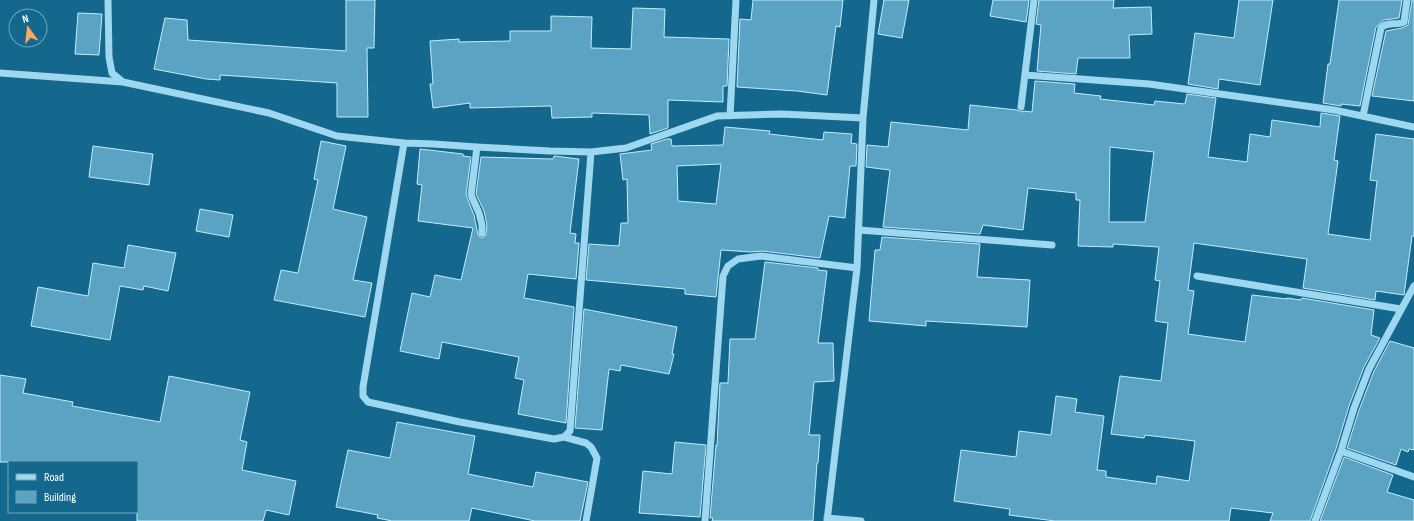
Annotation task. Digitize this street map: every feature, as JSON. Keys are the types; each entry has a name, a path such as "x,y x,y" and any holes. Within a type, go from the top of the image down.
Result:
{"street":[{"path":"108,0 109,57 112,72 123,82"},
{"path":"730,116 736,0"},
{"path":"861,521 827,520 857,268 863,118 874,0"},
{"path":"1021,107 1034,0"},
{"path":"1363,116 1381,28 1385,24 1401,24 1404,22 1407,0"},
{"path":"0,73 123,82 270,113 337,136 404,143 477,147 591,152 626,148 717,116 782,114 863,118"},
{"path":"1025,75 1149,84 1334,110 1414,127"},
{"path":"404,143 362,387 363,396 368,402 460,422 554,439 564,437 586,443 591,446 597,458 586,521"},
{"path":"477,147 471,195 479,213 482,224 482,233"},
{"path":"564,437 570,431 591,152"},
{"path":"858,230 1052,245"},
{"path":"705,521 723,276 728,266 738,259 761,256 857,268"},
{"path":"1197,276 1401,309"},
{"path":"1315,521 1369,369 1414,286"},
{"path":"1341,451 1414,477"}],"building":[{"path":"346,0 375,0 374,48 367,48 368,117 337,117 337,83 220,75 220,80 206,79 154,69 165,18 187,20 188,40 346,51"},
{"path":"753,0 843,0 840,27 836,26 827,95 797,91 737,87 740,19 751,20"},
{"path":"884,0 909,0 902,38 878,34"},
{"path":"993,0 1029,0 1026,22 990,16"},
{"path":"1039,0 1114,0 1113,8 1151,7 1152,34 1129,35 1130,58 1078,58 1076,74 1037,71 1041,25 1036,24"},
{"path":"1239,0 1273,0 1260,85 1219,79 1218,89 1188,84 1195,33 1234,38"},
{"path":"1339,0 1402,0 1399,18 1384,20 1376,27 1360,106 1341,104 1341,106 1323,103"},
{"path":"1412,0 1414,0 1414,101 1372,96 1386,31 1402,28 1408,25"},
{"path":"633,8 665,9 664,37 729,39 727,86 723,86 723,102 668,100 668,128 650,134 649,115 592,113 592,117 552,118 551,106 470,108 470,103 433,108 430,84 433,84 430,41 459,39 459,42 510,41 510,31 551,31 551,16 592,17 591,48 631,49"},
{"path":"78,13 102,14 99,55 75,54"},
{"path":"1035,81 1075,84 1074,93 1101,96 1100,99 1154,105 1155,101 1185,104 1187,94 1216,98 1208,157 1247,162 1250,134 1270,137 1272,120 1320,127 1321,113 1340,116 1334,160 1338,161 1328,234 1370,240 1377,181 1370,180 1376,134 1414,139 1414,236 1412,236 1404,295 1376,291 1375,300 1303,288 1307,259 1194,243 1188,290 1194,291 1188,334 1245,342 1252,295 1301,300 1302,298 1374,310 1371,335 1380,338 1364,367 1349,406 1336,449 1310,521 1270,521 1273,513 1231,508 1229,521 1055,521 1009,515 1010,509 954,501 961,450 1016,457 1019,431 1051,435 1056,396 1077,399 1075,412 1104,416 1097,470 1106,471 1106,477 1156,484 1157,476 1189,481 1195,441 1145,435 1144,438 1111,434 1120,376 1161,381 1168,323 1155,321 1160,281 1155,280 1159,247 1113,244 1113,247 1078,246 1080,200 1076,200 1076,193 1028,188 1023,230 983,225 980,234 883,227 890,170 866,167 867,145 888,147 891,122 968,130 970,105 1017,110 1021,112 1032,112","holes":["1110,147 1154,152 1145,222 1109,222"]},
{"path":"725,127 770,131 769,134 823,140 824,132 852,134 851,143 857,144 856,166 850,166 845,218 829,216 820,258 762,251 751,252 721,250 716,297 685,294 685,289 586,280 589,244 619,246 621,223 628,223 627,179 623,180 620,154 652,150 651,144 667,139 671,139 672,146 723,145","holes":["721,164 716,204 678,201 677,166"]},
{"path":"321,141 346,146 333,209 367,217 353,280 372,283 365,317 274,300 281,270 298,273 318,180 314,179"},
{"path":"93,146 153,154 149,185 89,177"},
{"path":"420,149 463,154 463,156 471,157 466,195 474,215 478,235 482,238 486,235 487,225 484,211 476,194 481,157 553,159 554,156 579,159 570,233 576,234 575,243 579,243 576,279 528,274 524,298 574,307 566,423 518,414 524,380 515,378 519,357 442,342 439,359 400,351 412,293 430,297 435,275 461,280 473,228 418,221 422,185 417,184"},
{"path":"200,209 233,215 229,237 196,231"},
{"path":"882,237 980,244 977,277 1030,280 1027,327 926,321 926,326 869,321 875,250 880,250"},
{"path":"128,245 176,253 168,291 144,286 143,290 120,286 110,340 31,326 38,287 88,296 93,263 124,268"},
{"path":"765,262 818,268 818,270 827,271 818,343 833,343 834,381 814,382 809,435 820,435 813,521 712,521 713,518 710,518 716,445 717,446 720,383 728,383 730,339 755,339"},
{"path":"584,309 677,327 672,354 674,354 669,374 621,365 620,371 609,369 602,430 575,428"},
{"path":"1390,341 1414,348 1414,450 1409,449 1408,452 1401,449 1396,465 1347,448 1359,410 1374,371"},
{"path":"0,375 26,379 23,393 73,402 72,406 160,422 169,376 250,392 240,440 247,442 242,470 296,481 289,515 266,510 263,521 137,521 138,461 0,462"},
{"path":"397,422 475,436 468,474 533,487 536,472 588,482 580,521 535,521 472,508 469,521 392,521 377,518 378,515 336,507 348,450 390,458"},
{"path":"675,442 706,445 700,517 639,513 643,471 672,474"},
{"path":"1344,457 1393,475 1387,492 1414,500 1414,521 1320,521"}]}
